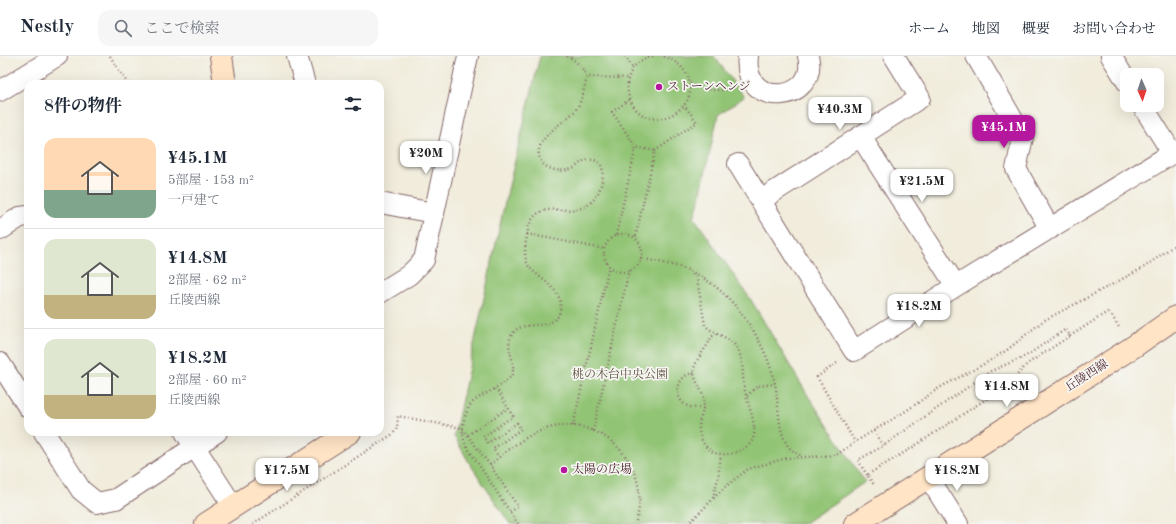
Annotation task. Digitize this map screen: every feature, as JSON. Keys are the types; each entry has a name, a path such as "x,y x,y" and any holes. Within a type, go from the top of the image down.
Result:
{"street":[{"path":"0,91 57,56"},
{"path":"221,56 224,80"},
{"path":"297,56 304,80"},
{"path":"384,291 409,275 424,260 468,56"},
{"path":"748,66 754,84 763,91 773,95 782,95 792,92 800,87 808,75 810,61 808,56"},
{"path":"761,200 920,98 894,56"},
{"path":"976,56 1023,137 1016,169 1050,229"},
{"path":"1111,56 1120,71"},
{"path":"738,164 854,351 956,286 1174,152 1147,112"},
{"path":"861,137 956,286"},
{"path":"384,204 434,213"},
{"path":"0,230 20,217 24,216"},
{"name":"丘陵西線","path":"855,524 1133,347 1176,316"},
{"path":"0,363 24,401"},
{"path":"47,436 81,490 97,503 116,499 189,439 201,436"},
{"path":"206,524 344,436"},
{"path":"189,439 233,506"},
{"path":"929,478 958,524"}],"path":[{"path":"110,56 125,80"},
{"path":"518,524 466,447 462,435 462,428 468,408 473,402 508,380 512,374 513,365 509,343 512,333 525,325 539,326 552,321 559,315 561,305 553,288 530,267 525,259 525,248 533,217 540,212 553,209 572,210 586,207 598,194 603,179 603,168 597,162 589,160 581,162 574,168 563,171 552,170 544,166 539,158 539,147 544,137 575,110 584,92 587,77 581,66 574,59 567,56"},
{"path":"625,56 633,68"},
{"path":"652,56 641,61 633,68 628,78 626,88 629,100 634,108 643,115 653,118 662,118 672,115 680,110 688,98 690,84 687,74 683,68 672,59 663,56"},
{"path":"690,84 708,90 722,91 736,87 744,82 748,66"},
{"path":"587,77 628,78"},
{"path":"629,100 612,112 636,147 655,151"},
{"path":"635,239 655,151 697,122 684,105"},
{"path":"616,235 636,147"},
{"path":"528,234 604,249"},
{"path":"626,234 635,239 641,248 640,258 635,267 622,272 609,266 605,260 604,249 606,244 616,235 626,234"},
{"path":"688,524 725,487 748,469 787,458 838,454 938,388 986,363 1007,350 1043,321 1143,268 1176,244"},
{"path":"640,258 690,271 715,286 735,306 748,322 769,361 776,384 782,432 788,446 794,452 803,457"},
{"path":"573,426 609,266"},
{"path":"593,431 629,270"},
{"path":"690,271 697,280 705,325 716,334 725,337 732,342 738,350 742,362 746,396 754,427 754,438 750,444 740,450 721,455 713,453 707,448 699,429 704,401 702,389 696,381 694,373 700,353 711,337 716,334"},
{"path":"867,475 910,449 1008,384 1027,364 1109,311"},
{"path":"887,504 858,460 883,446 991,371 1026,356 1066,329 1070,336"},
{"path":"694,373 685,375 680,380 679,396 683,402 690,406 703,408"},
{"path":"817,377 856,442"},
{"path":"746,396 757,386 776,384"},
{"path":"496,388 513,416 483,437 488,443 517,423 521,429 493,449 499,457"},
{"path":"468,435 508,408"},
{"path":"253,524 393,434 397,428 398,416 462,428 490,465 518,507 510,512"},
{"path":"490,465 499,457 536,433 550,428 573,426 593,431 620,448 630,461 640,491 640,507 635,524"},
{"path":"874,431 883,446"},
{"path":"712,500 718,478 721,455"}],"green space":[{"name":"桃の木台中央公園","path":"540,56 714,56 744,97 718,115 694,217 751,300 807,394 865,482 803,524 510,524 470,464 454,436 503,211"}],"place":[{"name":"ストーンヘンジ","path":"659,87"},
{"name":"太陽の広場","path":"564,470"}]}
